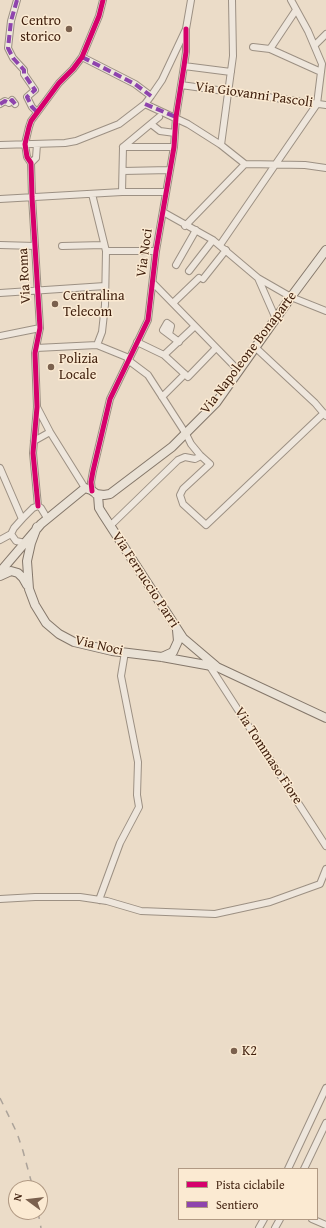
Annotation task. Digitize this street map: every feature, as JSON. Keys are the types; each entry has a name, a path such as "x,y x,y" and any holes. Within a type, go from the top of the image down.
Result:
{"main road":[{"name":"Via Napoleone Bonaparte","path":"102,513 103,506 110,494 172,447 216,403 326,250"},
{"path":"0,572 47,518 91,491 104,495 110,494"},
{"name":"Via Ferruccio Parri","path":"91,491 98,497 99,508 176,627 188,643 213,666"},
{"name":"Via Noci","path":"37,528 27,561 29,589 35,605 46,623 59,634 74,642 112,651 162,657 213,666 326,718"},
{"path":"0,576 11,571 18,573 23,578 29,589"},
{"path":"162,657 173,652 178,635 176,627"}],"street":[{"path":"17,0 10,21 8,48 13,58 24,70 24,74 35,90 27,97 32,107 37,112"},
{"path":"25,144 28,127 37,112 82,57 99,16 103,0"},
{"path":"0,144 63,144 76,141 119,124 145,104 162,79 186,29 191,0"},
{"path":"221,145 233,56 232,0"},
{"path":"220,245 317,104 321,72 324,62 291,0"},
{"path":"270,49 296,10"},
{"name":"Via Noci","path":"91,491 93,471 110,399 148,320 156,251 174,147 176,117 186,52 186,29"},
{"path":"315,45 326,34"},
{"path":"253,47 270,49 321,72"},
{"path":"0,49 8,48"},
{"path":"82,57 135,84 151,96"},
{"path":"184,66 231,72"},
{"name":"Via Giovanni Pascoli","path":"182,85 326,105"},
{"path":"0,104 5,101 9,103 12,100 15,104"},
{"path":"145,104 176,117 221,145 245,164 305,165 326,168"},
{"path":"122,192 123,148 159,116"},
{"path":"151,124 160,131 175,133"},
{"name":"Via Roma","path":"25,144 27,157 31,163 40,328 35,352 37,407 33,453 38,506"},
{"path":"31,163 36,158 37,144"},
{"path":"123,148 174,147"},
{"path":"185,226 245,164"},
{"path":"123,171 170,170"},
{"path":"0,199 122,192 166,192"},
{"path":"92,194 105,248 105,305 102,332 97,345"},
{"path":"163,212 185,226 196,230 213,240 258,278 291,297 326,310"},
{"path":"176,265 196,230"},
{"path":"189,271 213,240"},
{"path":"0,245 35,246"},
{"path":"62,246 156,251"},
{"path":"173,303 201,279 226,250"},
{"path":"258,278 276,319"},
{"path":"153,283 239,371"},
{"path":"0,293 105,286"},
{"path":"164,354 195,326"},
{"path":"0,336 40,328"},
{"path":"169,334 179,342"},
{"path":"137,342 164,354 186,376"},
{"path":"36,348 97,345 129,359 148,375 191,444 210,464 183,489 180,496 183,504 206,525 325,415 315,403 256,348"},
{"path":"162,397 216,348"},
{"path":"37,407 50,432 91,491"},
{"path":"34,441 50,432"},
{"path":"110,526 178,460 184,457 195,459 201,456"},
{"path":"0,468 22,519"},
{"path":"0,540 11,534 22,519 38,506 47,518"},
{"path":"11,534 16,541 25,543"},
{"path":"99,900 120,843 139,807 137,795 138,762 121,676 125,652"},
{"name":"Via Tommaso Fiore","path":"213,666 326,846"},
{"path":"0,899 80,897 99,900 141,911 215,914 270,902 320,884 326,869"},
{"path":"288,1168 326,1088"},
{"path":"304,1168 326,1123"},
{"path":"314,1220 326,1225"}],"railway":[{"path":"0,1098 17,1133 31,1180"},
{"path":"40,1220 41,1228"}],"marked path":[{"path":"17,0 11,21 8,48 13,58 24,70 24,74 35,90 27,97 32,107 37,112"},
{"path":"82,57 135,84 151,96"},
{"path":"0,104 5,101 9,103 12,100 15,104"},
{"path":"145,104 176,117"}],"cycle path":[{"path":"38,506 33,453 37,407 35,353 40,328 31,163 27,157 25,144 31,121 59,83 73,69 82,57 99,16 103,0"},
{"path":"92,491 91,482 93,471 110,399 148,320 156,251 174,147 176,117 186,52 186,29"}],"place":[{"name":"Centro storico","path":"69,29"},
{"name":"Centralina Telecom","path":"55,304"},
{"name":"Polizia Locale","path":"51,367"},
{"name":"K2","path":"234,1051"}]}
